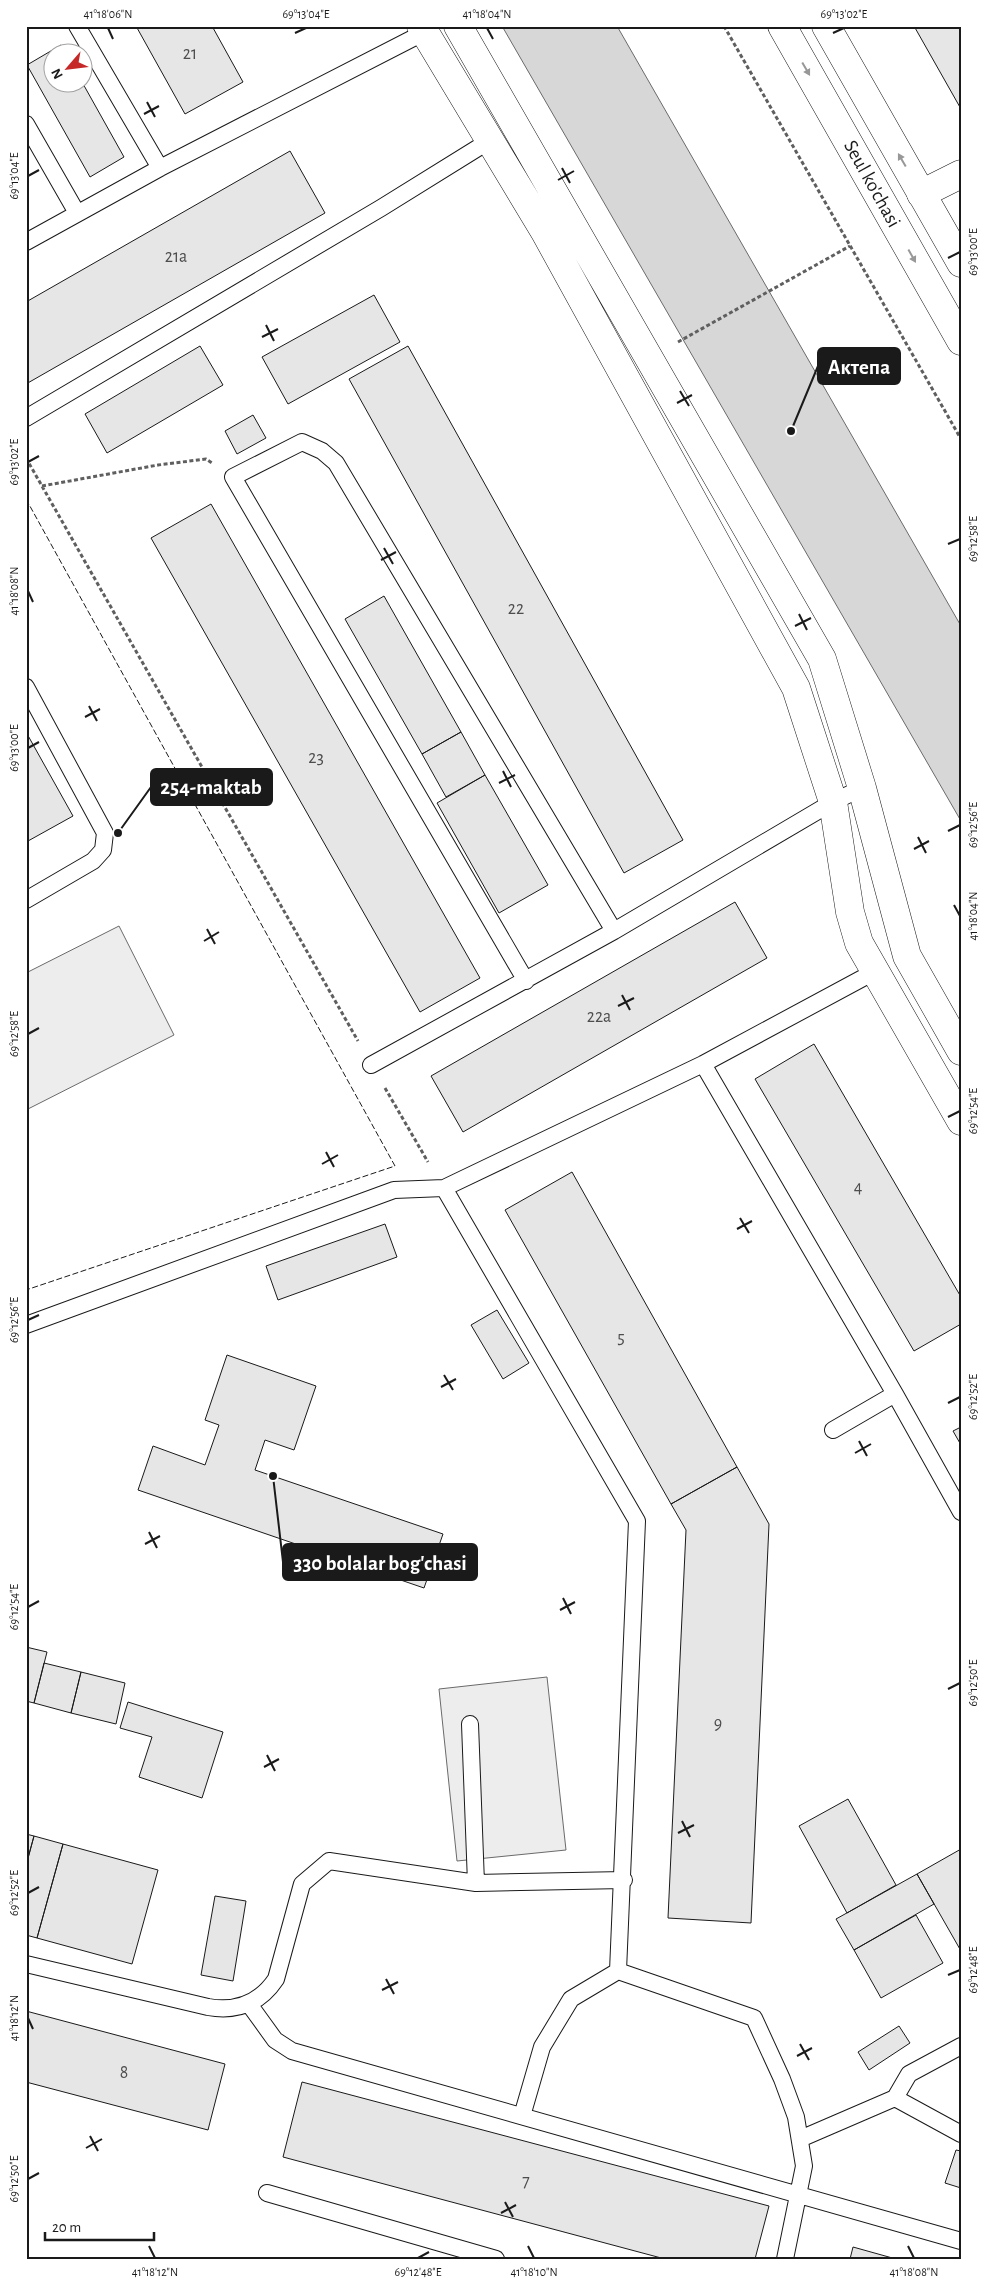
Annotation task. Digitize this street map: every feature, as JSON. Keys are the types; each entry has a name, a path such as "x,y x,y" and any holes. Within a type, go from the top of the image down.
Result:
{"street":[{"path":"458,26 822,659 862,788 907,956 961,1051"},
{"name":"Seul ko'chasi","path":"782,26 961,341"},
{"name":"Seul ko'chasi","path":"826,26 961,264"},
{"path":"423,29 544,232 796,688 833,802 854,928 874,972 961,1121"},
{"path":"922,194 961,174"}],"lane":[{"path":"77,26 160,168"},
{"path":"26,242 160,168 423,29"},
{"path":"26,124 77,213"},
{"path":"26,418 381,208 488,140"},
{"path":"526,981 233,477 302,442 322,451 336,463 614,931"},
{"path":"26,687 105,833 103,850 93,861 26,900"},
{"path":"372,1065 526,981 833,802 862,788"},
{"path":"26,1326 394,1190 444,1188 703,1064 874,972"},
{"path":"703,1064 895,1394 961,1512"},
{"path":"444,1188 637,1521 624,1880 618,1971"},
{"path":"833,1430 895,1394"},
{"path":"470,1724 476,1883"},
{"path":"26,1964 208,2007 228,2009 249,2004 264,1994 276,1978 302,1884 329,1861 476,1883 624,1880"},
{"path":"522,2116 542,2047 571,1999 618,1971 754,2018 782,2080 796,2117 804,2166 785,2259"},
{"path":"249,2004 275,2040 292,2051 798,2193 961,2241"},
{"path":"800,2138 895,2098 909,2074 961,2046"},
{"path":"895,2098 961,2134"},
{"path":"267,2193 496,2259"}],"path":[{"path":"724,26 961,439"},
{"path":"676,343 850,246"},
{"path":"26,458 444,1188"},
{"path":"42,486 158,465 206,459 233,477"}],"shaded area":[{"path":"502,26 617,26 961,626 961,821"},
{"path":"119,926 174,1035 26,1110 26,973"},
{"path":"547,1677 566,1850 457,1861 439,1689"}],"building":[{"path":"136,26 212,26 243,82 185,114"},
{"path":"914,26 961,26 961,109"},
{"path":"42,56 42,92 27,65"},
{"path":"42,92 88,92 124,157 90,177"},
{"path":"290,151 325,213 26,384 26,302"},
{"path":"374,295 400,342 288,404 262,357"},
{"path":"200,346 223,385 107,453 85,414"},
{"path":"408,346 683,840 624,873 349,379"},
{"path":"253,415 266,438 237,454 225,431"},
{"path":"211,504 480,978 420,1012 151,538"},
{"path":"384,596 461,732 422,754 345,619"},
{"path":"26,732 73,816 28,841 26,839"},
{"path":"461,732 485,775 446,797 422,754"},
{"path":"485,775 548,885 499,913 437,803"},
{"path":"735,902 767,958 463,1132 431,1076"},
{"path":"814,1044 961,1297 961,1324 914,1351 755,1079"},
{"path":"572,1172 737,1467 671,1504 505,1210"},
{"path":"385,1224 397,1257 278,1300 266,1266"},
{"path":"497,1310 529,1363 503,1379 471,1325"},
{"path":"227,1355 316,1386 294,1450 265,1440 255,1470 443,1534 424,1588 138,1490 153,1446 205,1465 219,1425 205,1420"},
{"path":"961,1427 961,1445 953,1431"},
{"path":"737,1467 769,1524 751,1923 668,1918 686,1530 671,1504"},
{"path":"26,1647 47,1652 34,1703 26,1701"},
{"path":"44,1663 81,1672 71,1713 34,1703"},
{"path":"81,1672 125,1683 116,1724 71,1713"},
{"path":"128,1702 223,1732 202,1798 139,1777 152,1737 120,1728"},
{"path":"848,1799 896,1885 847,1913 799,1826"},
{"path":"26,1834 34,1836 26,1865"},
{"path":"34,1836 63,1844 37,1938 26,1935 26,1866"},
{"path":"63,1844 158,1870 132,1964 37,1938"},
{"path":"961,1849 961,1951 917,1874"},
{"path":"917,1874 934,1904 854,1950 836,1919"},
{"path":"215,1896 246,1901 233,1981 201,1975"},
{"path":"916,1915 943,1963 881,1998 854,1950"},
{"path":"26,2011 225,2064 208,2130 26,2082"},
{"path":"899,2026 910,2043 869,2070 858,2052"},
{"path":"302,2082 769,2206 755,2259 665,2259 283,2157"},
{"path":"956,2150 961,2151 961,2188 945,2183"},
{"path":"853,2247 896,2259 850,2259"}],"fence":[{"path":"26,499 395,1166 26,1290"}],"place":[{"name":"Актепа","path":"791,431"},
{"name":"254-maktab","path":"118,833"},
{"name":"330 bolalar bog'chasi","path":"273,1476"}]}
